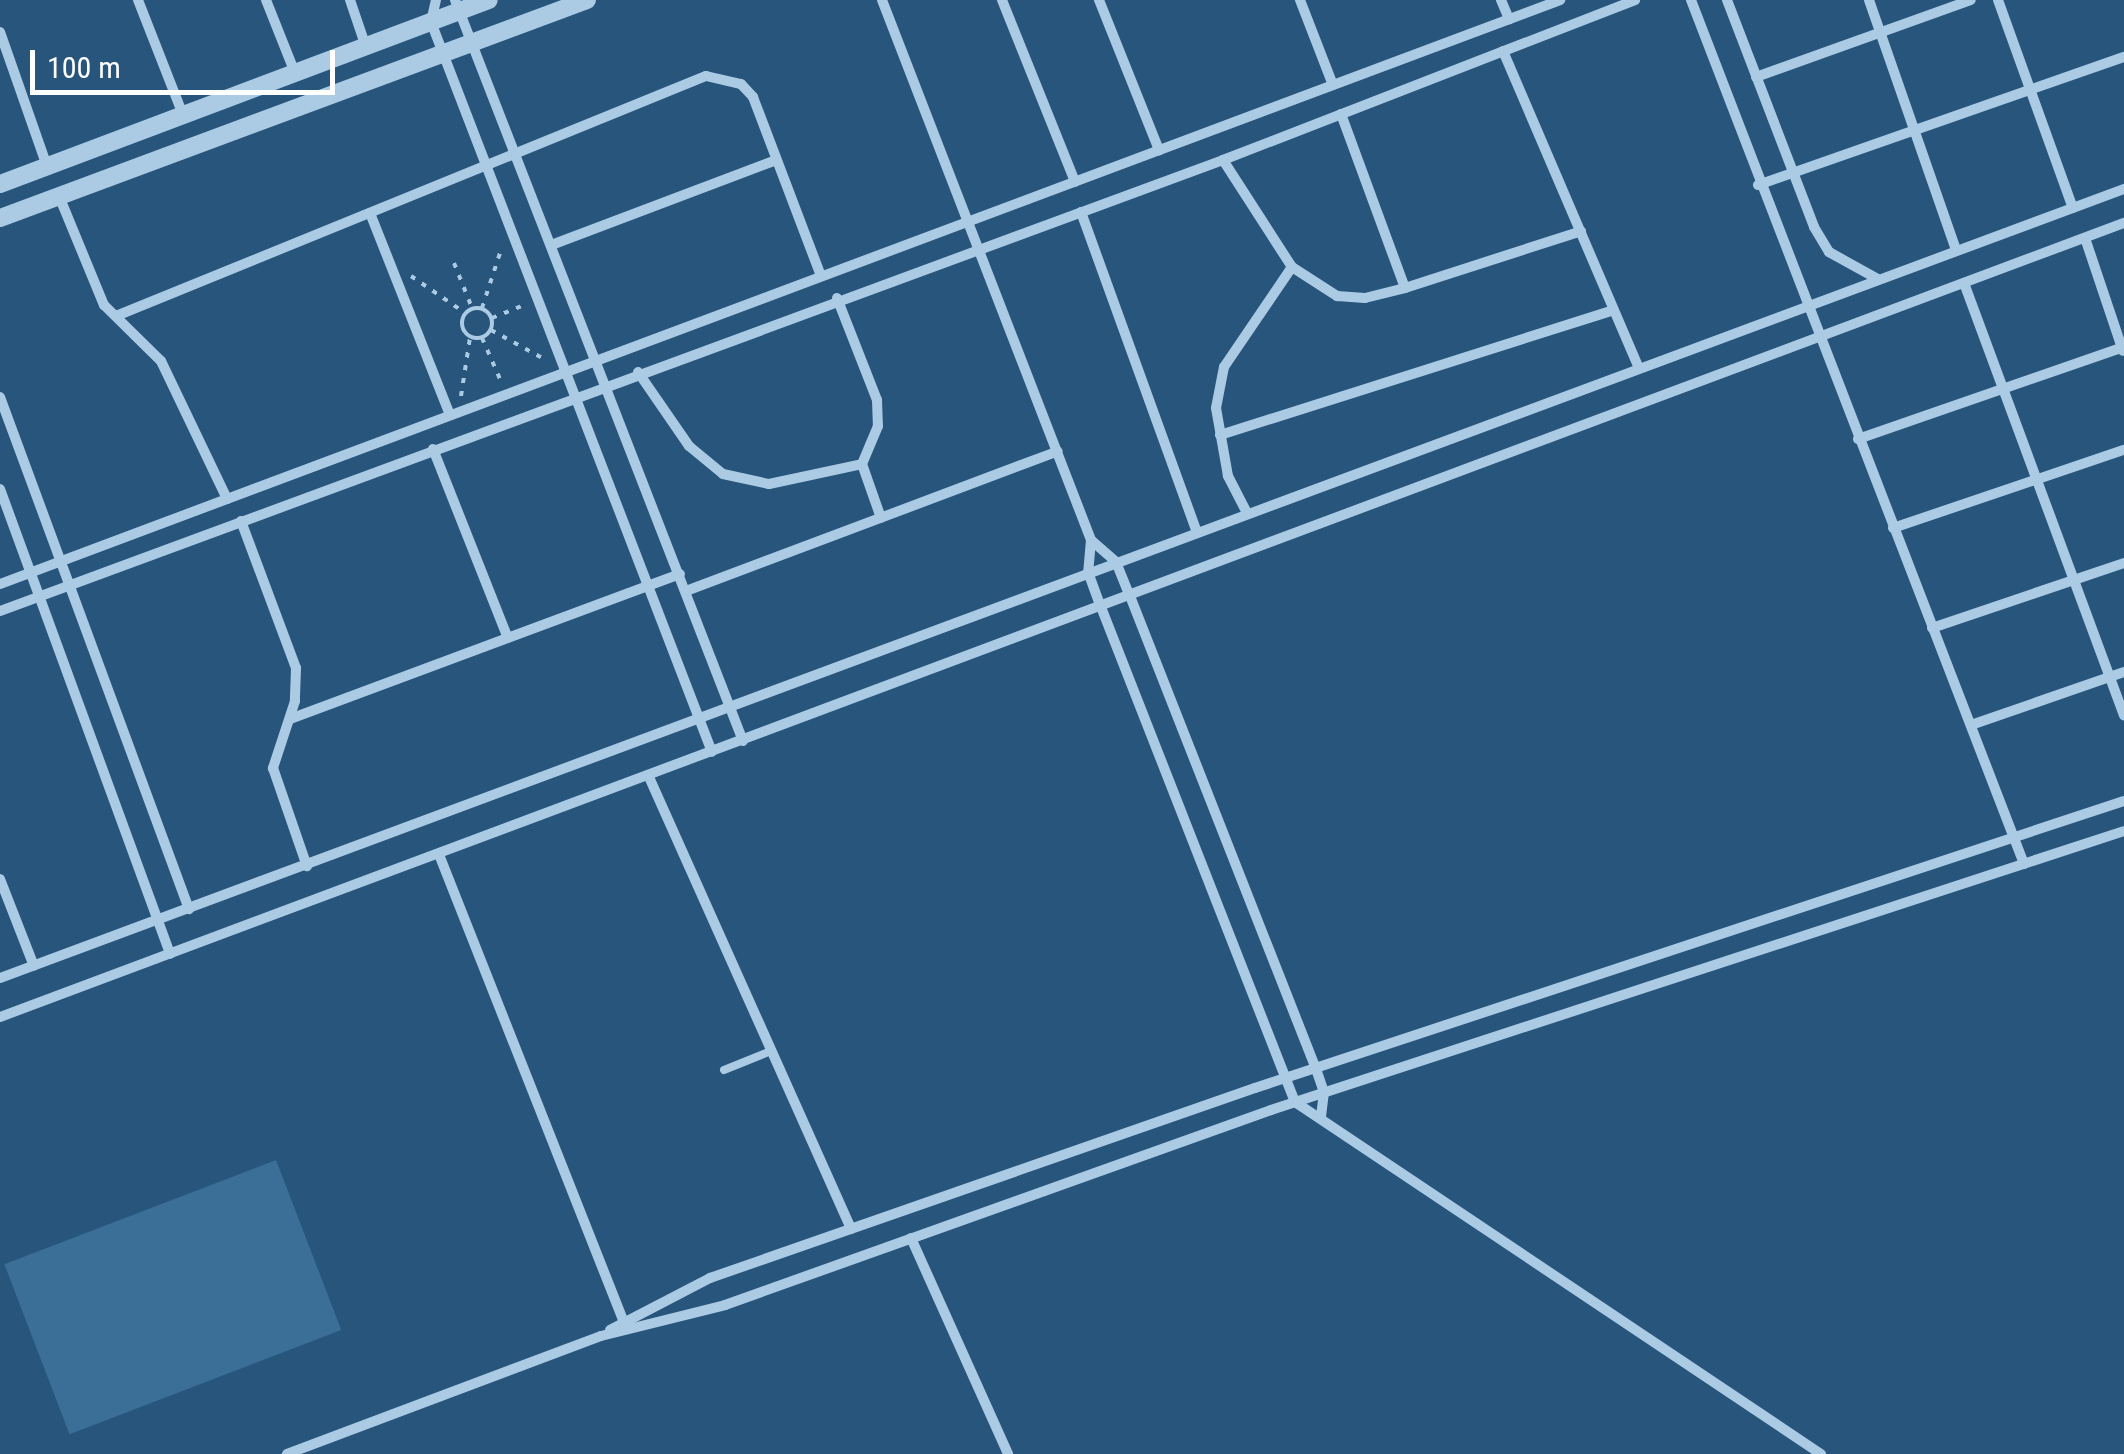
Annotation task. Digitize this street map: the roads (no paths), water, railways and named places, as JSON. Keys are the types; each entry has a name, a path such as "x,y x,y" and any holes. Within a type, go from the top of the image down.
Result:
{"street":[{"path":"138,0 183,115"},
{"path":"266,0 296,73"},
{"path":"350,0 366,47"},
{"path":"436,0 432,22 712,752"},
{"path":"0,184 432,22 459,5 490,0"},
{"path":"0,218 587,0"},
{"path":"882,0 1091,540 1088,572 1100,607 1295,1102 1822,1454"},
{"path":"1002,0 1075,182"},
{"path":"1099,0 1159,150"},
{"path":"1300,0 1333,85"},
{"path":"1501,0 1509,19"},
{"path":"0,584 1560,0"},
{"path":"0,611 837,298 1223,160 1635,0"},
{"path":"1691,0 1758,185 2024,864"},
{"path":"1727,0 1793,173 1829,252 1879,280"},
{"path":"1870,0 1956,250"},
{"path":"1756,77 1971,0"},
{"path":"1998,0 2072,208"},
{"path":"459,5 743,741"},
{"path":"0,32 47,166"},
{"path":"1503,51 1639,368"},
{"path":"1758,185 2124,57"},
{"path":"116,316 706,76 741,84 752,97 821,276"},
{"path":"1341,114 1406,288"},
{"path":"554,244 776,160"},
{"path":"1223,160 1292,266 1338,296 1365,298 1406,288 1580,232"},
{"path":"0,978 701,722 1088,572 2124,188"},
{"path":"59,196 94,285 116,316 161,360 227,499"},
{"path":"370,212 455,414"},
{"path":"1081,212 1197,532"},
{"path":"0,1016 440,856 2124,224"},
{"path":"1858,439 2123,349 2085,238"},
{"path":"1248,514 1228,476 1216,408 1224,367 1292,266"},
{"path":"1964,283 2124,714"},
{"path":"837,298 879,413 862,464 881,518"},
{"path":"1220,436 1614,310"},
{"path":"638,372 690,446 723,474 769,484 862,464"},
{"path":"0,397 190,909"},
{"path":"433,449 508,638"},
{"path":"1893,528 2124,450"},
{"path":"686,592 1058,451"},
{"path":"0,489 170,954"},
{"path":"241,521 296,668 290,718 273,768 307,866"},
{"path":"1091,540 1116,562 1130,596 1316,1069 1324,1092 1320,1117"},
{"path":"1932,628 2124,563"},
{"path":"290,718 680,574"},
{"path":"1970,725 2124,672"},
{"path":"649,777 851,1229"},
{"path":"287,1454 626,1326 710,1278 1284,1079 2124,801"},
{"path":"626,1326 726,1305 1324,1092 2124,831"},
{"path":"440,856 626,1326"},
{"path":"0,880 34,966"},
{"path":"911,1238 1008,1454"}],"lane":[{"path":"724,1070 771,1051"}]}
